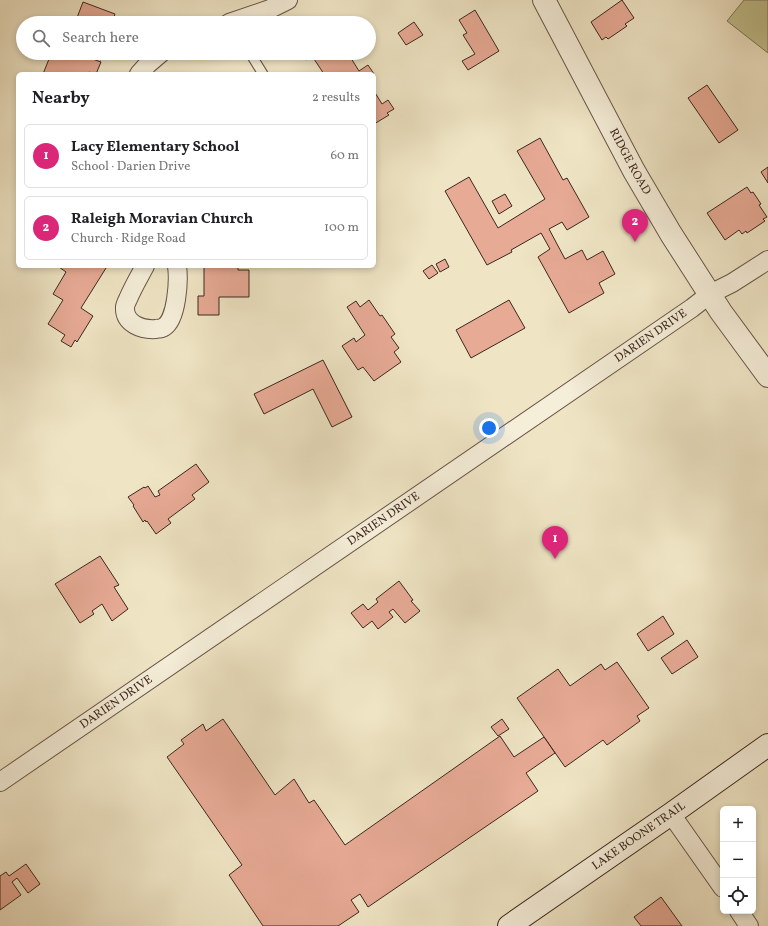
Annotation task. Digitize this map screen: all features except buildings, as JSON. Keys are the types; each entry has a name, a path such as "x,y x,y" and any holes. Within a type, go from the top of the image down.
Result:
{"street":[{"path":"252,16 288,0"},
{"name":"RIDGE ROAD","path":"544,0 634,171 671,234 721,312 768,376"},
{"path":"141,72 153,60"},
{"name":"DARIEN DRIVE","path":"0,782 653,335 710,294 732,283 768,260"},
{"path":"144,268 134,285 125,307 127,318 135,325 148,329 163,328 169,323 173,315 178,288 177,268"},
{"name":"LAKE BOONE TRAIL","path":"509,926 768,745"},
{"path":"671,814 720,884"},
{"path":"741,914 750,926"}],"lane":[{"path":"254,60 262,72"}],"green space":[{"path":"744,0 768,0 768,53 727,21"}],"place":[{"name":"Raleigh Moravian Church","path":"635,242"},
{"name":"Lacy Elementary School","path":"555,559"}]}
